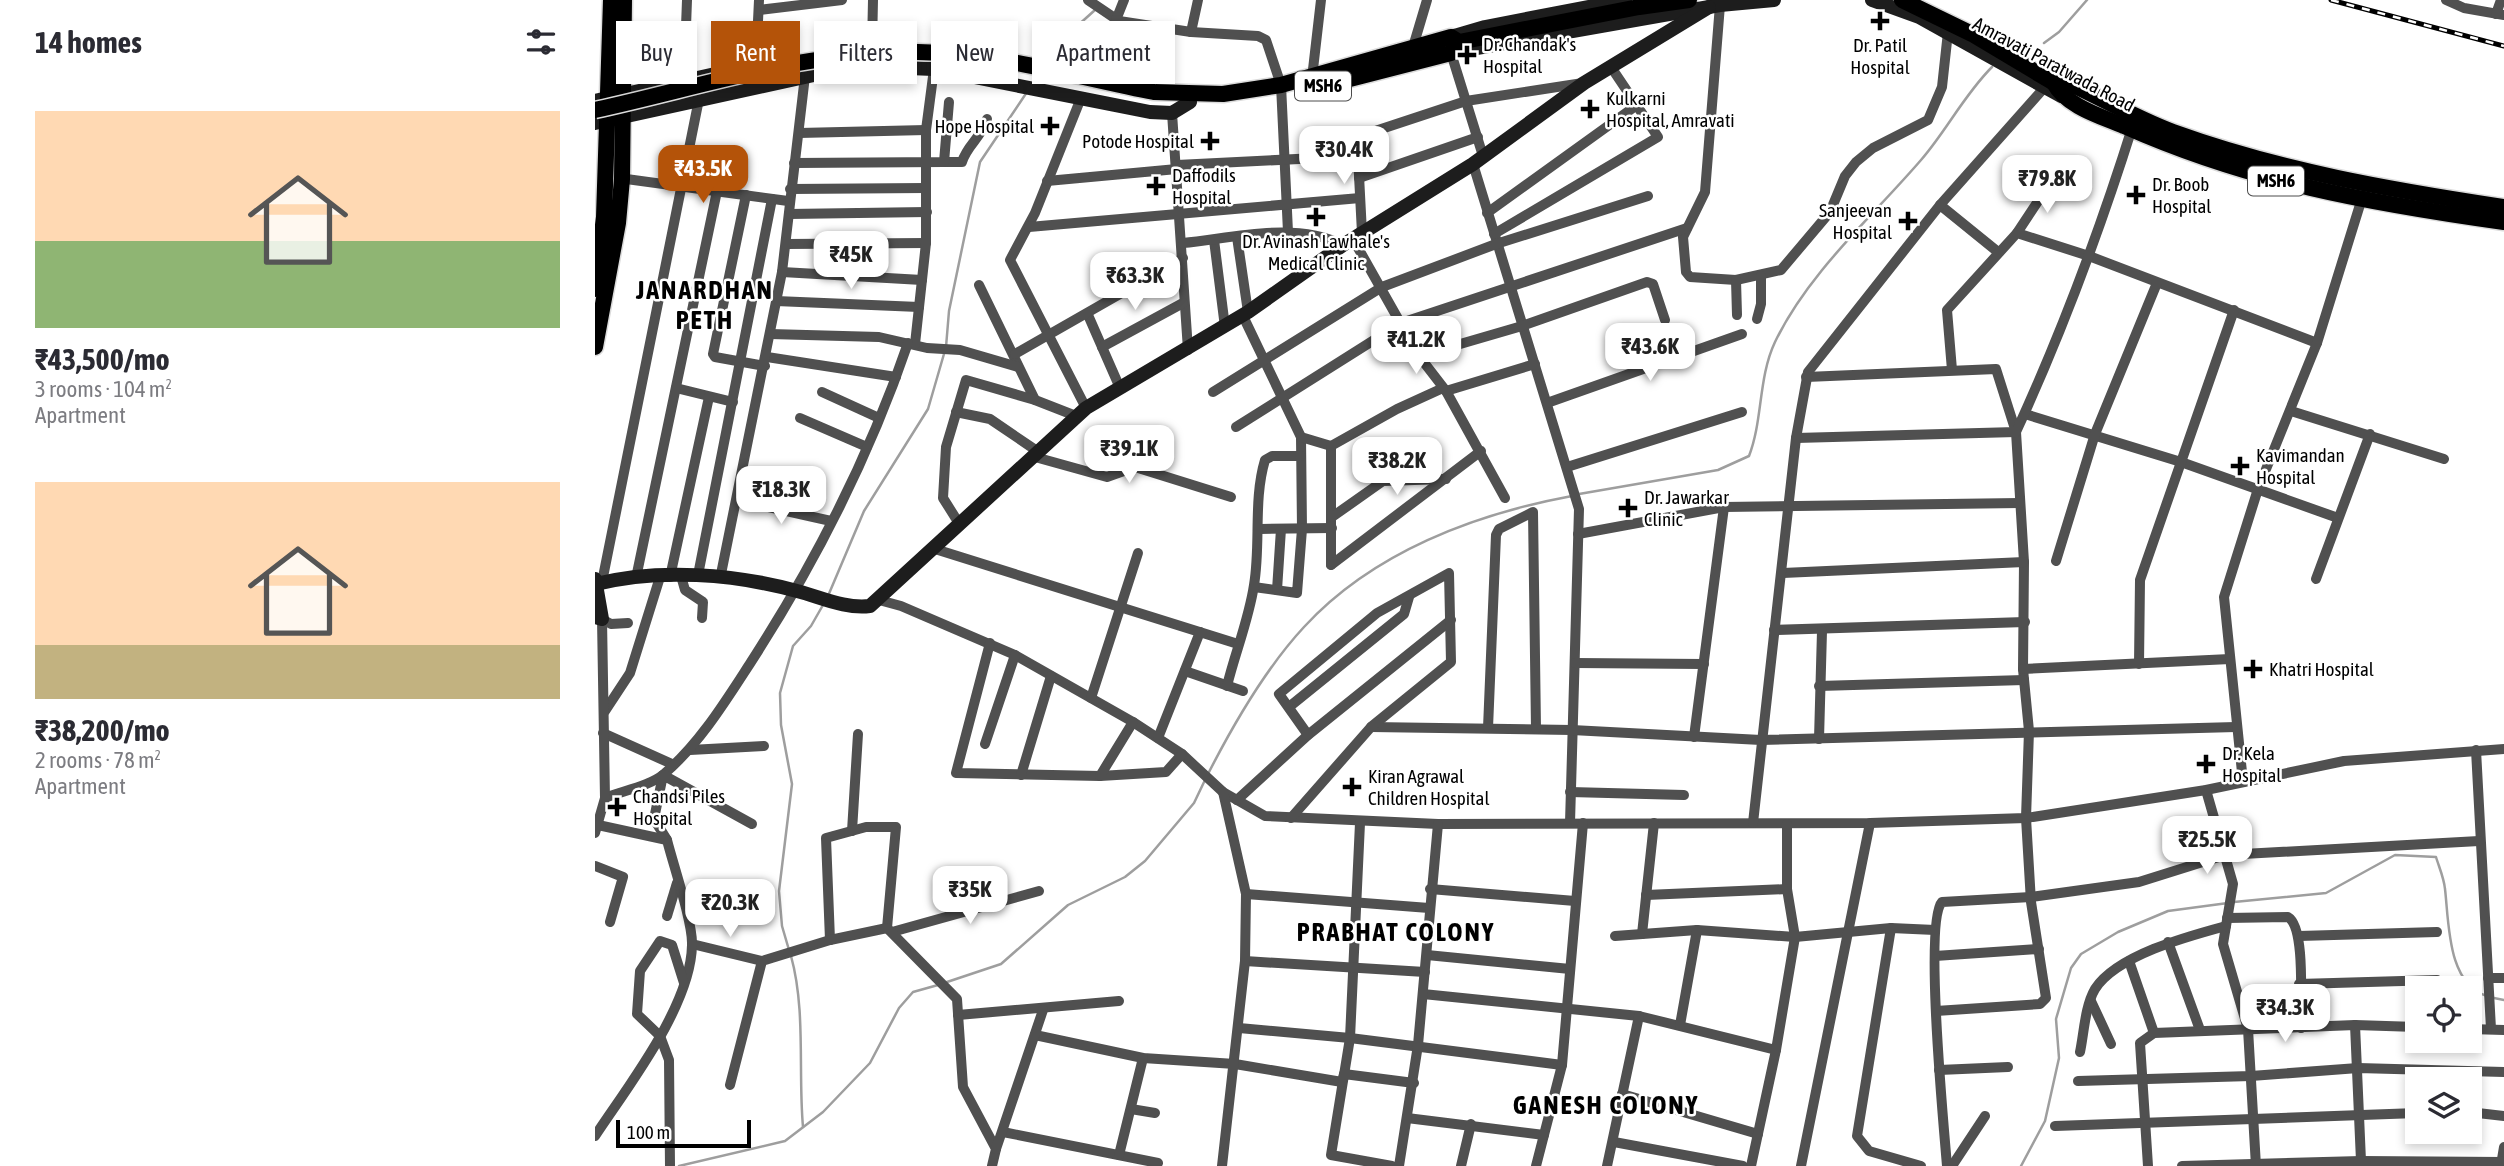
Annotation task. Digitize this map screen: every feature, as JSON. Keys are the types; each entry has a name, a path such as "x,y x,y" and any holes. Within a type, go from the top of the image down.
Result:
{"main road":[{"path":"611,0 617,21"},
{"path":"617,21 624,0"},
{"name":"MSH6","path":"1454,46 1485,27 1625,0"},
{"name":"MSH6","path":"602,110 856,61 965,64 1153,96 1190,98 1281,91 1482,38 1639,6 1689,0"},
{"name":"MSH6","path":"1281,91 1312,78 1413,47 1454,46 1714,6 1775,0"},
{"name":"Amravati Paratwada Road","path":"1872,0 1919,17 2055,86 2225,166 2284,184 2363,193 2504,222"},
{"name":"Amravati Paratwada Road","path":"1902,0 1972,34 2055,86"},
{"name":"MSH6","path":"1919,0 1985,34 2055,86"},
{"path":"598,618 598,581 636,578 721,574 840,604 859,607 879,600 1081,412 1246,314 1353,239 1478,160 1584,83 1714,6"},
{"path":"595,289 604,217 602,110 616,28"},
{"path":"917,48 959,48 1022,58 1175,88 1190,98 1172,113 1081,98 1018,83"},
{"path":"602,110 624,117 805,76 857,68 931,69"},
{"path":"602,110 673,84"},
{"path":"595,347 618,223 624,117"},
{"name":"MSH6","path":"2363,193 2504,207"}],"street":[{"path":"686,21 687,0"},
{"path":"759,5 842,0"},
{"path":"873,0 873,21"},
{"path":"1115,20 1124,0"},
{"path":"1191,32 1198,0"},
{"path":"1312,78 1321,0"},
{"path":"1413,47 1427,0"},
{"path":"2446,0 2464,8 2500,15 2501,0"},
{"path":"1091,2 1115,20 1266,40 1281,91 1282,159 1288,232"},
{"path":"1714,6 1705,192 1698,212 1683,237 1688,275 1736,280 1781,270 1830,212 1845,176 1856,162 1873,148 1928,120 1942,87 1948,32"},
{"path":"1454,46 1466,101 1478,136 1478,160 1487,213 1579,509 1570,823"},
{"path":"1495,239 1657,138 1611,67"},
{"path":"721,574 766,362 782,272 805,76"},
{"path":"1505,498 1481,451 1445,390 1419,356 1353,239 1360,198 1357,137 1466,101 1584,83"},
{"path":"595,1136 660,1036 685,983 692,944 667,840 654,819 663,775 671,764 690,750 725,702 797,591 867,447 911,344 919,307 926,243 926,130 933,84"},
{"path":"1753,823 1796,439 1810,366 1940,205 2055,86"},
{"path":"1081,98 1029,227 1011,252 1010,260 1081,412"},
{"path":"598,581 683,187 699,99"},
{"path":"944,162 949,102"},
{"path":"1487,213 1637,105"},
{"path":"1172,113 1183,243 1183,303 1188,350"},
{"path":"795,163 963,160 966,149 982,132 986,119"},
{"path":"2016,432 2089,256 2134,122"},
{"path":"799,133 926,130"},
{"path":"1359,178 1478,136"},
{"path":"1047,181 1177,167 1358,156"},
{"path":"605,178 622,178 789,201"},
{"path":"1952,370 1947,310 2017,233 2052,180"},
{"path":"790,189 926,188"},
{"path":"636,578 717,191"},
{"path":"2243,782 2224,597 2258,488 2317,343 2363,193"},
{"path":"746,195 713,354 715,357 740,362 766,362 896,377"},
{"path":"1213,392 1382,287 1495,239 1648,196"},
{"path":"1029,227 1360,198"},
{"path":"698,575 772,199"},
{"path":"1940,205 1998,252"},
{"path":"789,214 926,212"},
{"path":"1236,427 1401,323 1687,228"},
{"path":"1183,243 1288,232 1353,239"},
{"path":"2017,233 2089,256 2317,343"},
{"path":"1237,237 1246,314 1301,437 1302,529 1297,593 1254,587"},
{"path":"1215,240 1225,327"},
{"path":"786,244 926,243"},
{"path":"1015,354 1046,335 1088,315 1183,258"},
{"path":"782,272 922,280"},
{"path":"1757,319 1761,304 1761,276"},
{"path":"1736,280 1737,315"},
{"path":"1419,356 1522,326 1647,282 1653,284 1665,320"},
{"path":"2056,561 2095,434 2157,283"},
{"path":"979,285 1015,354 1018,367 1035,400"},
{"path":"776,301 919,307"},
{"path":"1102,347 1183,303"},
{"path":"2139,664 2140,580 2234,310"},
{"path":"1088,315 1120,388"},
{"path":"770,334 879,337 927,348 960,350 1018,367"},
{"path":"1547,403 1742,334"},
{"path":"1301,437 1331,446 1397,409 1445,390 1535,364"},
{"path":"1806,377 1996,369 2016,432 2024,562 2023,668 2029,731 2026,818 2031,897 2047,993 2044,1002 1936,1011"},
{"path":"960,525 943,498 946,447 966,380 1081,412"},
{"path":"676,388 733,402"},
{"path":"822,393 879,418"},
{"path":"604,713 631,673 670,577 709,397"},
{"path":"2291,411 2444,459"},
{"path":"956,412 990,419 1037,455 1105,476 1135,467 1231,497"},
{"path":"1567,467 1742,412"},
{"path":"2025,414 2181,462 2338,519"},
{"path":"800,418 867,447"},
{"path":"1796,439 2016,432"},
{"path":"2316,579 2370,434"},
{"path":"1331,446 1331,565 1481,451"},
{"path":"1227,686 1254,587 1260,529 1259,501 1265,460 1272,456 1301,456"},
{"path":"1332,517 1383,481 1447,479"},
{"path":"737,500 831,521"},
{"path":"1578,534 1724,508 2020,503"},
{"path":"1695,737 1724,508"},
{"path":"1487,728 1496,535 1499,529 1533,512 1537,729"},
{"path":"1260,529 1332,528"},
{"path":"1277,590 1281,529"},
{"path":"935,549 1238,644"},
{"path":"1091,698 1138,552"},
{"path":"1783,573 2024,562"},
{"path":"1291,818 1371,726 1451,662 1449,573 1377,613 1279,694 1308,736"},
{"path":"670,577 703,602 702,618"},
{"path":"1289,707 1404,614 1409,597"},
{"path":"879,600 1015,655 1159,738 1182,754 1221,790 1265,816 1438,824 1787,824 2026,818 2206,790 2344,761 2504,749"},
{"path":"628,623 611,624 598,618 604,713 605,798 596,829 667,840"},
{"path":"1237,800 1308,736 1451,620"},
{"path":"1774,631 2025,622"},
{"path":"1819,739 1822,631"},
{"path":"1159,738 1200,632"},
{"path":"990,643 956,774 1100,776 1166,772 1182,754"},
{"path":"985,744 1015,655"},
{"path":"2023,668 2230,659"},
{"path":"1575,663 1704,664"},
{"path":"1185,671 1244,691"},
{"path":"1021,775 1051,676"},
{"path":"1819,686 2024,680"},
{"path":"1100,776 1133,722"},
{"path":"1371,726 1573,730 1761,740 2236,727"},
{"path":"604,733 671,764"},
{"path":"852,831 858,734"},
{"path":"690,750 764,746"},
{"path":"2476,750 2491,1029"},
{"path":"605,798 663,775"},
{"path":"663,775 752,824"},
{"path":"1221,790 1246,894 1245,961 1222,1166"},
{"path":"2206,790 2233,884 2223,944 2248,1029 2256,1165"},
{"path":"1570,792 1684,795"},
{"path":"1360,822 1354,902 1350,1038 1331,1156 1392,1166"},
{"path":"1538,1166 1562,1065 1583,823"},
{"path":"1642,934 1654,823"},
{"path":"1801,1166 1870,823"},
{"path":"1399,1166 1414,1083 1438,824"},
{"path":"1751,1166 1776,1050 1795,937 1787,889 1787,824"},
{"path":"831,940 826,838 866,827 896,827 890,930 957,999 963,1087 996,1149"},
{"path":"1947,1166 1936,1011 1935,930 1937,909 1942,902 2031,897 2139,882 2225,855 2479,841"},
{"path":"595,866 623,877 610,922"},
{"path":"667,916 677,883"},
{"path":"1430,889 1575,901"},
{"path":"1646,895 1787,889"},
{"path":"692,944 762,961 831,940 890,930 1039,891"},
{"path":"1246,894 1429,908"},
{"path":"2080,1052 2091,1001 2100,983 2129,961 2168,942 2227,919 2288,916 2293,920 2299,936 2301,1028"},
{"path":"1615,936 1697,930 1795,937 1891,928 1935,930"},
{"path":"1891,928 1857,1136 1868,1151 1921,1166"},
{"path":"1680,1024 1697,930"},
{"path":"2299,936 2437,933"},
{"path":"670,1164 669,1060 660,1036 637,1014 640,971 660,941 672,945 685,983"},
{"path":"2168,942 2200,1030"},
{"path":"1935,956 2039,949"},
{"path":"1427,955 1570,969"},
{"path":"730,1085 762,961"},
{"path":"1245,961 1425,972"},
{"path":"2129,961 2154,1032"},
{"path":"2488,978 2504,978"},
{"path":"2299,984 2405,981"},
{"path":"1423,994 1639,1016 1680,1024 1776,1050"},
{"path":"958,1015 1043,1010 1119,1001"},
{"path":"2091,1001 2111,1044"},
{"path":"992,1166 1043,1010"},
{"path":"1607,1166 1639,1016"},
{"path":"2354,1025 2361,1161"},
{"path":"2148,1166 2140,1043 2154,1032 2354,1025 2405,1027"},
{"path":"1239,1028 1418,1045 1562,1065"},
{"path":"2482,1029 2504,1030"},
{"path":"1035,1035 1143,1058 1235,1064 1342,1082 1344,1074"},
{"path":"1119,1155 1143,1058"},
{"path":"1939,1070 2008,1066"},
{"path":"2078,1082 2251,1076 2358,1068 2504,1072"},
{"path":"1344,1074 1414,1083"},
{"path":"1622,1094 1758,1134"},
{"path":"1131,1110 1155,1112"},
{"path":"2055,1126 2144,1124 2252,1116 2405,1113"},
{"path":"2482,1113 2504,1116"},
{"path":"1952,1166 1985,1116"},
{"path":"1408,1118 1544,1135"},
{"path":"1461,1166 1471,1124"},
{"path":"1003,1132 1159,1163"},
{"path":"1614,1143 1743,1166"},
{"path":"2182,1166 2344,1164 2361,1161 2390,1164 2502,1163 2504,1147"}],"waterway":[{"path":"2044,43 2059,32 2087,0"},
{"path":"1083,21 1095,10"},
{"path":"1579,494 1718,470 1749,456 1770,356 1789,317 1823,269 1930,149 1992,67"},
{"path":"828,596 864,511 928,409 946,347 949,311 980,162 1027,92"},
{"path":"1208,774 1240,716 1276,661 1304,627 1361,577 1427,540 1463,526 1535,504 1572,496"},
{"path":"789,950 782,926 779,891 792,784 781,725 780,693 793,646 811,626 823,605"},
{"path":"944,983 1001,964 1068,905 1125,877 1145,861 1194,803 1205,780"},
{"path":"2234,902 2326,893 2395,855 2436,857 2444,885 2449,934 2457,966 2464,979 2487,996"},
{"path":"2021,1166 2045,1121 2059,1058 2056,1019 2071,968 2081,954 2118,932 2168,911 2228,903"},
{"path":"791,956 799,998 803,1127"},
{"path":"679,1166 785,1141 823,1112 870,1063 899,1008 913,992 938,985"},
{"path":"2494,998 2504,1000"}],"railway":[{"path":"2331,0 2504,46"}],"place":[{"name":"Dr. Patil Hospital","path":"1880,21"},
{"name":"Dr. Chandak's Hospital","path":"1467,55"},
{"name":"Kulkarni Hospital, Amravati","path":"1590,109"},
{"name":"Hope Hospital","path":"1050,126"},
{"name":"Potode Hospital","path":"1210,141"},
{"name":"Daffodils Hospital","path":"1156,186"},
{"name":"Dr. Boob Hospital","path":"2136,195"},
{"name":"Dr. Avinash Lawhale's Medical Clinic","path":"1316,217"},
{"name":"Sanjeevan Hospital","path":"1908,221"},
{"name":"Kavimandan Hospital","path":"2240,466"},
{"name":"Dr. Jawarkar Clinic","path":"1628,508"},
{"name":"Khatri Hospital","path":"2253,669"},
{"name":"Dr. Kela Hospital","path":"2206,764"},
{"name":"Kiran Agrawal Children Hospital","path":"1352,787"},
{"name":"Chandsi Piles Hospital","path":"617,807"}],"district":[{"name":"JANARDHAN PETH","path":"705,305"},
{"name":"PRABHAT COLONY","path":"1396,932"},
{"name":"GANESH COLONY","path":"1606,1105"}]}
